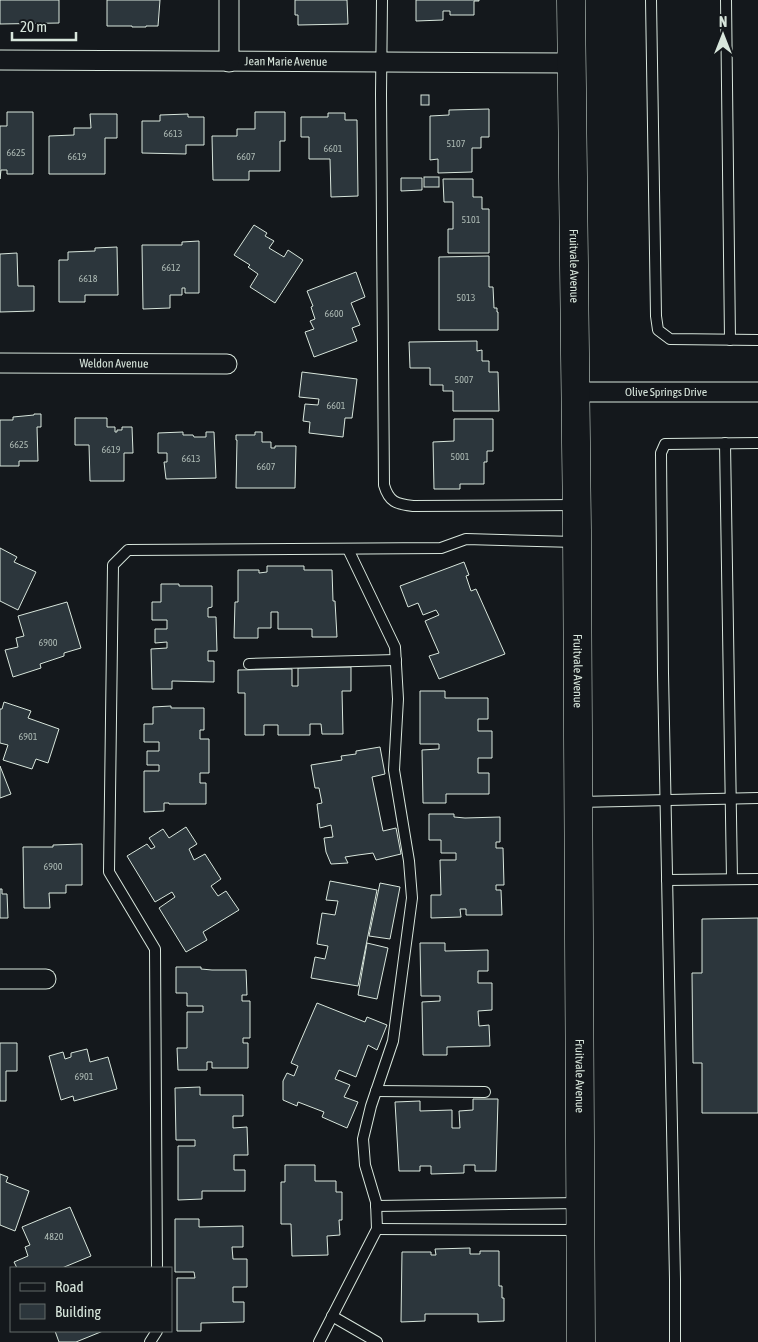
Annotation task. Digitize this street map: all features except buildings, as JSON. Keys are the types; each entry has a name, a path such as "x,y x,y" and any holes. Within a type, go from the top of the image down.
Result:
{"main road":[{"name":"Fruitvale Avenue","path":"571,0 577,542 581,1342"}],"street":[{"path":"229,0 229,62"},
{"name":"Jean Marie Avenue","path":"0,60 572,63"},
{"name":"Weldon Avenue","path":"0,363 228,364"},
{"name":"Olive Springs Drive","path":"575,392 758,392"},
{"path":"0,979 46,979"}],"lane":[{"path":"382,0 384,485 387,494 392,500 400,504 413,506 576,505"},
{"path":"651,0 658,330 670,338 758,340"},
{"path":"726,0 730,340"},
{"path":"725,443 732,879"},
{"path":"675,1342 661,453 665,444 758,443"},
{"path":"157,1267 155,950 109,872 113,565 128,550 440,548 466,539 577,542"},
{"path":"319,1342 377,1229 376,1206 365,1165 363,1139 393,1040 412,898 409,861 394,770 398,699 395,647 348,549"},
{"path":"249,664 396,660"},
{"path":"578,802 758,798"},
{"path":"667,880 758,879"},
{"path":"376,1091 485,1092"},
{"path":"376,1206 580,1203"},
{"path":"377,1229 580,1230"},
{"path":"332,1316 377,1342"}]}
